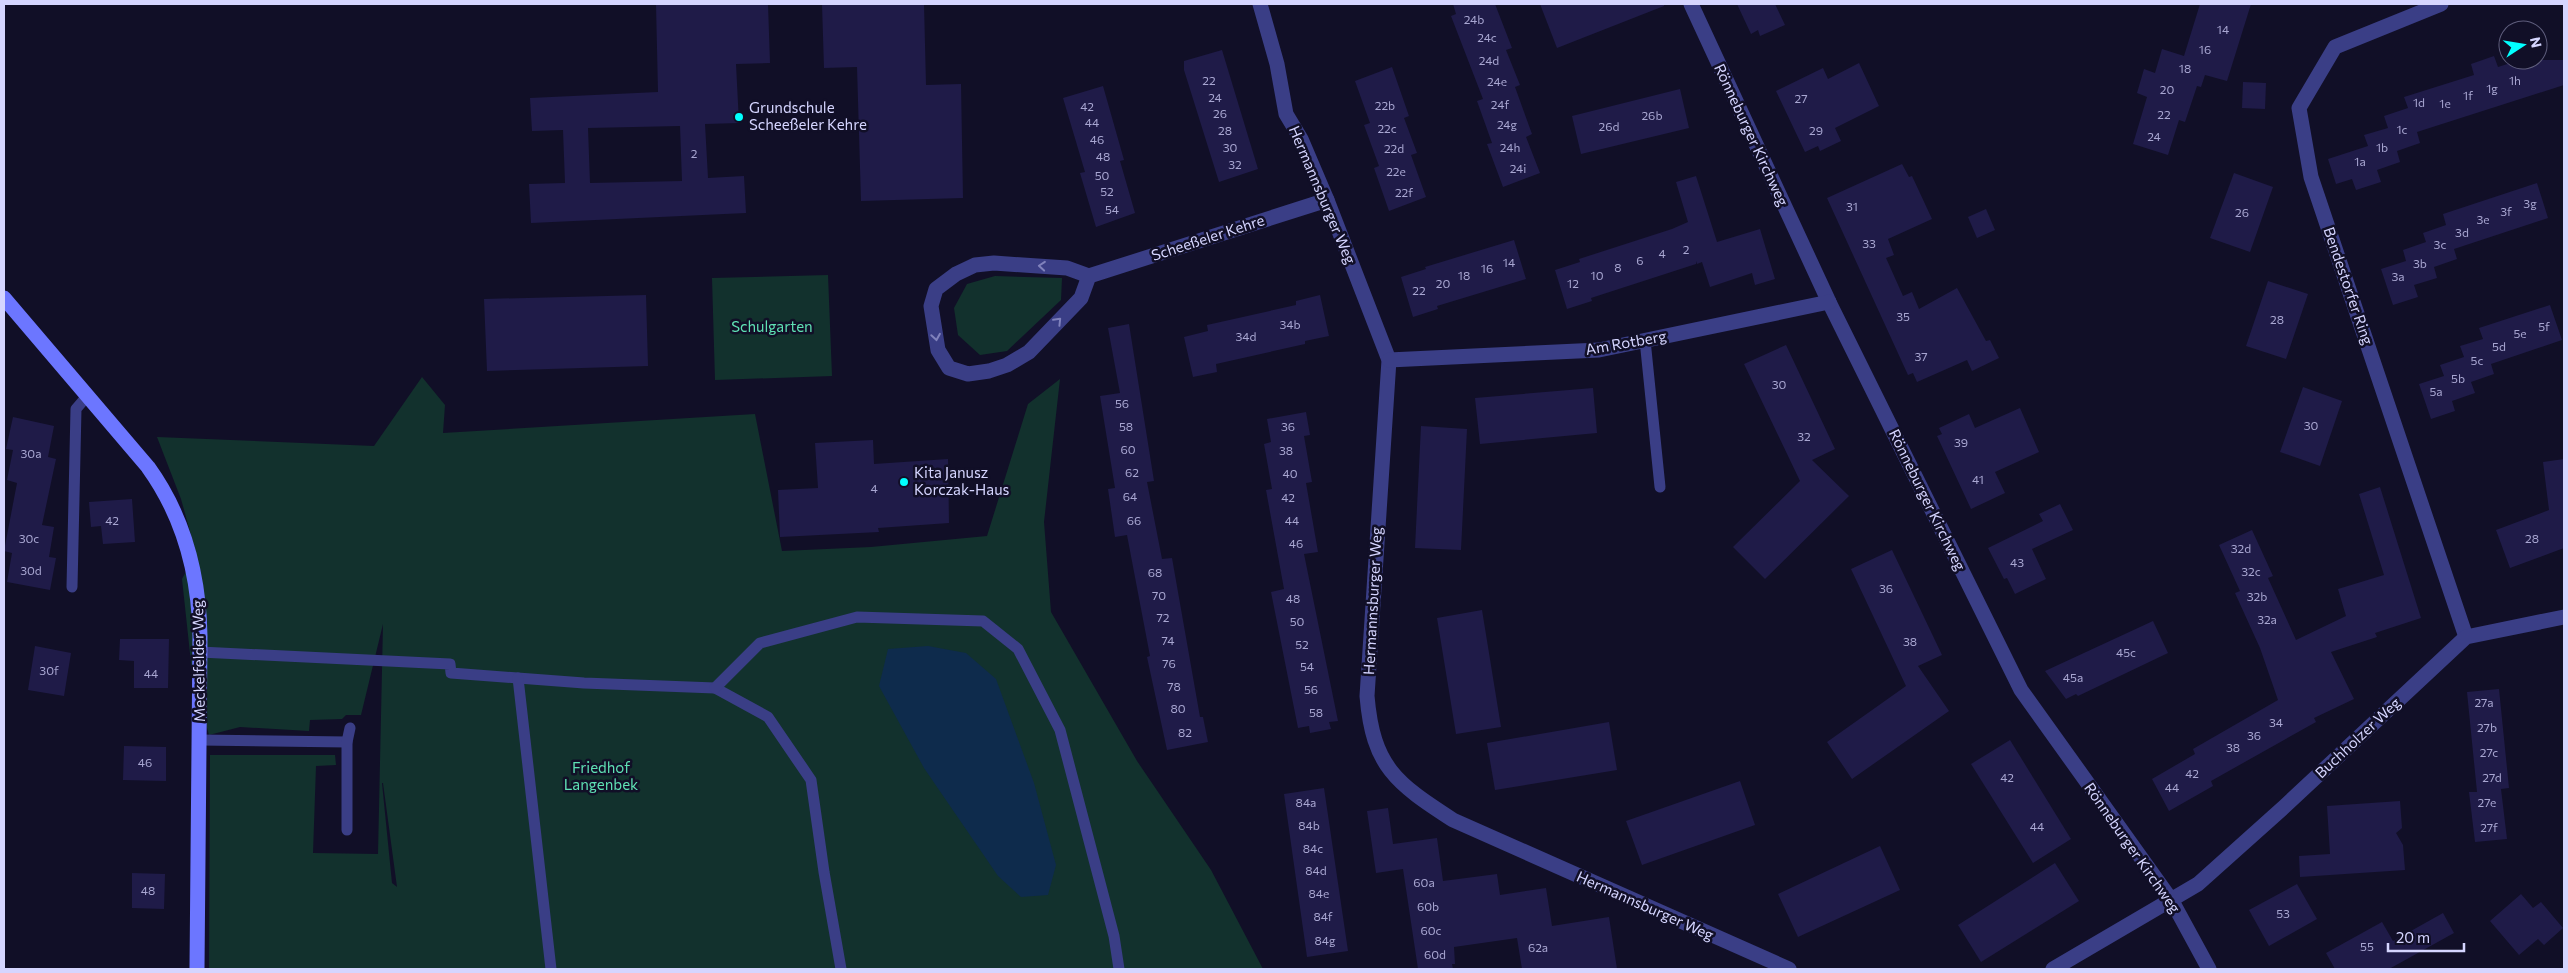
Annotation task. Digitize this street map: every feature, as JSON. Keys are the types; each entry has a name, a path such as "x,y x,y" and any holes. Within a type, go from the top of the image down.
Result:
{"main road":[{"name":"Meckelfelder Weg","path":"4,298 148,466 165,491 177,516 190,555 198,592 200,652 197,969"}],"street":[{"name":"Hermannsburger Weg","path":"1260,4 1277,64 1286,114 1301,139 1327,200 1389,360 1367,696 1371,733 1382,759 1405,786 1454,820 1789,969"},
{"name":"Rönneburger Kirchweg","path":"1691,4 1829,302 2021,690 2172,901 2209,969"},
{"name":"Bendestorfer Ring","path":"2441,4 2335,47 2299,108 2311,177 2466,637"},
{"name":"Scheeßeler Kehre","path":"1089,276 1327,200"},
{"path":"994,262 1066,268 1089,276 1081,298 1029,352 1007,365 968,374 949,368 938,350 931,306 936,289 956,274 975,265 994,262"},
{"name":"Am Rotberg","path":"1389,360 1599,350 1829,302"},
{"path":"2466,637 2564,617"},
{"name":"Buchholzer Weg","path":"2172,901 2198,884 2285,806 2466,637"},
{"path":"2053,969 2172,901"}],"lane":[{"path":"1645,340 1660,487"},
{"path":"72,587 76,409 88,395"},
{"path":"715,688 760,642 857,617 983,621 1018,649 1060,730 1114,936 1119,969"},
{"path":"200,652 450,664 451,673 584,683 715,688 768,717 812,780 824,872 841,969"},
{"path":"518,678 552,969"},
{"path":"347,830 347,742 350,728"},
{"path":"200,740 347,742"}],"green space":[{"name":"Schulgarten","path":"828,275 832,376 715,380 712,278"},
{"path":"995,276 1062,278 1061,300 1007,351 980,355 958,335 954,308 967,284"},
{"name":"Friedhof Langenbek","path":"422,377 445,405 443,433 755,414 782,551 871,547 987,536 1028,404 1060,379 1044,522 1051,612 1137,761 1211,870 1263,969 209,969 210,755 335,755 336,765 316,766 313,853 378,854 383,624 361,715 346,715 342,719 310,720 309,731 240,727 209,735 192,672 182,579 196,553 181,499 157,437 374,446","holes":["383,783 397,887 392,883"]}],"water":[{"path":"928,646 966,653 996,679 1034,783 1056,865 1048,895 1021,897 998,876 924,768 879,686 888,649"}],"building":[{"path":"656,4 768,4 770,63 736,64 739,123 705,124 708,178 744,176 746,213 531,223 529,184 565,183 563,130 532,131 530,98 658,92","holes":["680,126 682,181 590,183 588,128"]},
{"path":"822,4 924,4 926,85 961,84 963,198 861,201 857,67 824,68"},
{"path":"1453,4 1495,4 1512,48 1506,50 1520,85 1515,87 1532,134 1526,137 1540,173 1503,187 1487,144 1492,143 1477,101 1483,99 1451,16 1456,14"},
{"path":"1540,4 1664,4 1664,6 1557,48"},
{"path":"1737,4 1775,4 1785,25 1760,36 1758,30 1751,34"},
{"path":"2200,4 2251,4 2227,81 2205,75 2201,87 2197,86 2185,122 2179,120 2168,155 2133,144 2147,97 2137,93 2144,69 2155,73 2162,49 2184,56"},
{"path":"1222,50 1258,169 1219,182 1184,70 1184,61"},
{"path":"2494,56 2498,70 2548,70 2548,60 2564,60 2564,85 2417,132 2420,143 2397,151 2400,162 2377,170 2381,182 2356,190 2352,179 2336,184 2328,159 2368,146 2364,135 2388,128 2384,116 2408,108 2404,97 2474,75 2471,64"},
{"path":"1859,63 1879,106 1835,128 1841,141 1820,151 1818,146 1805,152 1776,91 1823,68 1828,79"},
{"path":"1392,67 1409,116 1404,118 1417,153 1411,155 1426,197 1389,211 1374,168 1379,166 1364,125 1370,123 1355,81"},
{"path":"2243,82 2266,83 2265,109 2242,108"},
{"path":"1103,86 1124,160 1120,161 1135,213 1096,227 1080,173 1085,172 1063,98"},
{"path":"1680,89 1689,128 1581,154 1572,116"},
{"path":"1902,164 1909,177 1912,176 1932,219 1888,239 1894,255 1886,258 1903,296 1912,292 1919,309 1957,288 1986,341 1990,340 1999,358 1972,371 1967,360 1917,382 1913,373 1908,375 1827,198"},
{"path":"2234,173 2273,187 2250,252 2210,238"},
{"path":"1696,176 1717,242 1760,229 1775,279 1755,285 1752,273 1710,287 1702,262 1697,264 1696,261 1696,264 1591,298 1592,301 1567,309 1555,270 1580,262 1579,259 1688,222 1676,182"},
{"path":"2537,183 2548,218 2454,249 2457,259 2434,267 2437,278 2414,285 2418,297 2393,305 2381,269 2406,261 2403,250 2426,242 2423,233 2446,225 2443,214"},
{"path":"1986,209 1995,230 1977,238 1968,217"},
{"path":"1514,240 1526,279 1437,306 1438,309 1413,317 1401,277 1426,269 1425,267"},
{"path":"2268,281 2308,294 2286,359 2246,346"},
{"path":"646,295 648,366 487,371 484,299"},
{"path":"1320,295 1329,336 1305,341 1305,344 1216,364 1217,372 1193,377 1184,337 1208,331 1207,325 1296,305 1296,301"},
{"path":"2550,305 2562,340 2491,364 2494,374 2471,382 2475,393 2452,401 2455,411 2431,419 2419,384 2444,376 2440,365 2464,357 2460,346 2483,339 2479,328"},
{"path":"1129,324 1154,481 1147,482 1162,559 1172,558 1200,717 1203,717 1208,742 1167,750 1147,657 1150,656 1127,535 1115,537 1108,489 1115,488 1100,396 1120,393 1108,328"},
{"path":"1786,345 1835,449 1812,460 1849,496 1765,579 1733,547 1800,481 1744,364"},
{"path":"2303,387 2342,401 2320,466 2280,452"},
{"path":"1593,388 1597,433 1480,444 1475,398"},
{"path":"2020,408 2039,452 1995,472 2005,493 1971,509 1937,436 1942,434 1939,428 1969,414 1975,428"},
{"path":"1306,412 1310,435 1304,436 1312,482 1306,483 1318,552 1304,554 1338,721 1329,722 1331,729 1310,733 1309,726 1298,728 1271,592 1284,589 1266,490 1272,489 1264,444 1271,442 1267,419"},
{"path":"13,417 54,426 48,457 56,459 42,525 54,527 49,557 56,558 50,590 7,582 12,553 4,551 17,483 7,480 13,450 6,449"},
{"path":"1421,426 1467,429 1461,550 1415,548"},
{"path":"873,440 874,464 948,459 949,523 878,528 879,532 780,537 778,490 818,488 815,443"},
{"path":"2564,459 2564,548 2510,568 2496,530 2549,510 2543,462"},
{"path":"2380,487 2421,618 2375,633 2377,637 2331,652 2354,699 2314,718 2316,722 2211,781 2213,786 2169,811 2152,779 2195,754 2193,749 2278,700 2260,648 2235,593 2240,591 2219,545 2252,530 2273,576 2268,578 2296,640 2346,616 2338,589 2384,575 2359,494"},
{"path":"132,499 135,542 103,544 101,526 91,527 89,502"},
{"path":"2060,504 2073,530 2032,549 2046,579 2015,594 2007,578 2004,579 1988,548 2043,521 2039,514"},
{"path":"1892,550 1942,655 1918,666 1949,711 1852,779 1827,742 1906,686 1851,569"},
{"path":"1482,610 1501,727 1456,734 1437,618"},
{"path":"2153,621 2168,653 2078,696 2076,694 2066,699 2045,671"},
{"path":"120,639 169,639 168,688 134,688 134,661 119,660"},
{"path":"35,646 71,653 64,696 28,690"},
{"path":"2499,689 2509,788 2501,789 2507,839 2475,842 2469,792 2477,792 2467,692"},
{"path":"1609,722 1617,770 1495,790 1487,743"},
{"path":"2010,740 2071,839 2033,863 1971,764"},
{"path":"124,746 166,747 166,781 123,780"},
{"path":"1740,781 1755,825 1642,865 1626,821"},
{"path":"1324,788 1348,951 1307,957 1284,794"},
{"path":"2400,801 2402,828 2396,833 2403,845 2405,870 2300,877 2299,856 2330,854 2327,806"},
{"path":"1388,808 1393,844 1437,838 1443,881 1497,874 1500,895 1546,888 1552,926 1609,917 1617,969 1522,969 1517,938 1454,947 1455,964 1452,964 1453,969 1418,969 1403,869 1376,873 1367,811"},
{"path":"1880,846 1900,890 1798,937 1778,894"},
{"path":"2055,863 2079,901 1981,962 1958,925"},
{"path":"132,873 165,874 164,909 132,908"},
{"path":"2297,884 2317,919 2269,946 2249,910"},
{"path":"2521,894 2533,908 2541,902 2563,928 2544,945 2538,939 2519,955 2490,921"},
{"path":"2443,913 2454,933 2389,969 2335,969 2326,953 2382,922 2393,941"}],"place":[{"name":"Grundschule Scheeßeler Kehre","path":"739,117"},
{"name":"Kita Janusz Korczak-Haus","path":"904,482"}]}
